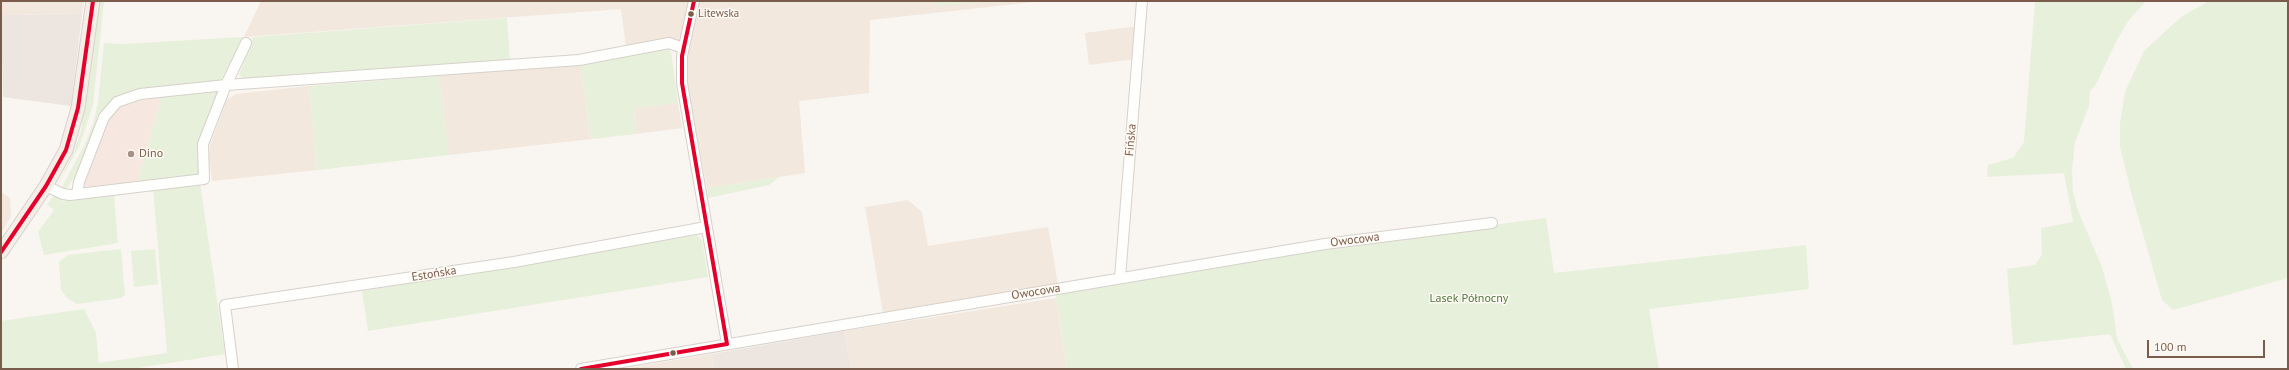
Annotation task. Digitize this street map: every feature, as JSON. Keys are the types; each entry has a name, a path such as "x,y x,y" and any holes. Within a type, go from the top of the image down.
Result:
{"main road":[{"path":"1,252 46,186 66,150 75,122 93,1"}],"street":[{"path":"694,1 683,48 682,83 727,344"},
{"name":"Fińska","path":"1120,278 1142,1"},
{"path":"46,186 63,194 76,194 204,179 202,144 226,85 246,42"},
{"path":"76,194 79,182 104,117 117,102 140,94 226,85 579,60 669,43 683,48"},
{"name":"Owocowa","path":"581,369 1325,244 1492,223"},
{"name":"Estońska","path":"233,369 225,305 514,262 706,227"}],"shaded area":[{"path":"1,1 84,1 82,14 1,15"},
{"path":"261,1 1043,1 870,20 869,93 799,101 805,173 707,188 685,72 690,46 670,39 626,46 621,9 244,37"},
{"path":"82,14 71,106 3,97 1,15"},
{"path":"1138,26 1135,59 1089,65 1085,33"},
{"path":"580,62 591,139 449,155 439,76"},
{"path":"309,86 317,170 212,181 209,157 210,145 227,100 236,94"},
{"path":"162,96 137,182 85,189 81,183 88,173 97,149 108,111 116,105"},
{"path":"678,103 682,128 636,134 634,108"},
{"path":"1,192 10,198 11,217 1,233"},
{"path":"908,200 922,212 928,246 1048,227 1058,284 883,313 865,207"},
{"path":"1056,298 1067,369 851,369 844,331"},
{"path":"844,331 851,369 714,369 712,354"},
{"path":"712,354 714,369 621,369"}],"green space":[{"path":"97,1 104,1 93,105 79,147 57,186 74,151 81,131"},
{"path":"934,1 992,1 935,6"},
{"path":"2035,1 2146,1 2129,20 2117,40 2095,86 2090,91 2089,106 2075,142 2072,171 2073,192 2078,211 2102,267 2112,303 2117,339 2133,369 2126,369 2110,334 2013,345 2007,269 2035,265 2042,255 2041,228 2073,222 2064,173 1987,177 1988,165 2013,158 2024,142"},
{"path":"2209,1 2288,1 2288,278 2173,310 2162,300 2131,192 2120,146 2120,124 2125,92 2144,51 2181,17"},
{"path":"507,18 510,59 245,80 239,75 253,37"},
{"path":"244,37 221,81 116,98 76,179 74,178 67,188 61,189 86,142 93,124 98,103 104,43 122,44"},
{"path":"667,47 671,52 678,103 634,108 636,134 591,139 580,62"},
{"path":"439,76 449,155 317,170 309,86"},
{"path":"218,90 197,147 200,176 137,182 162,96"},
{"path":"779,177 769,185 708,198 707,188"},
{"path":"200,183 225,354 132,369 1,369 1,321 84,309 96,333 99,363 167,353 153,188"},
{"path":"54,195 63,198 61,201 114,195 118,243 44,255 38,232 54,210 47,205"},
{"name":"Lasek Północny","path":"1546,218 1554,273 1806,245 1809,289 1649,309 1659,369 1067,369 1055,290 1379,240"},
{"path":"697,235 702,240 708,277 368,331 362,291"},
{"path":"121,249 125,295 121,298 77,304 68,299 61,290 59,262 68,255"},
{"path":"155,249 158,284 134,287 131,251"}],"transit line":[{"path":"1,252 46,186 66,150 78,108 93,1"},
{"path":"581,369 727,344 682,83 682,56 694,1"}],"place":[{"name":"Litewska","path":"691,14"},
{"name":"Dino","path":"131,154"}]}
